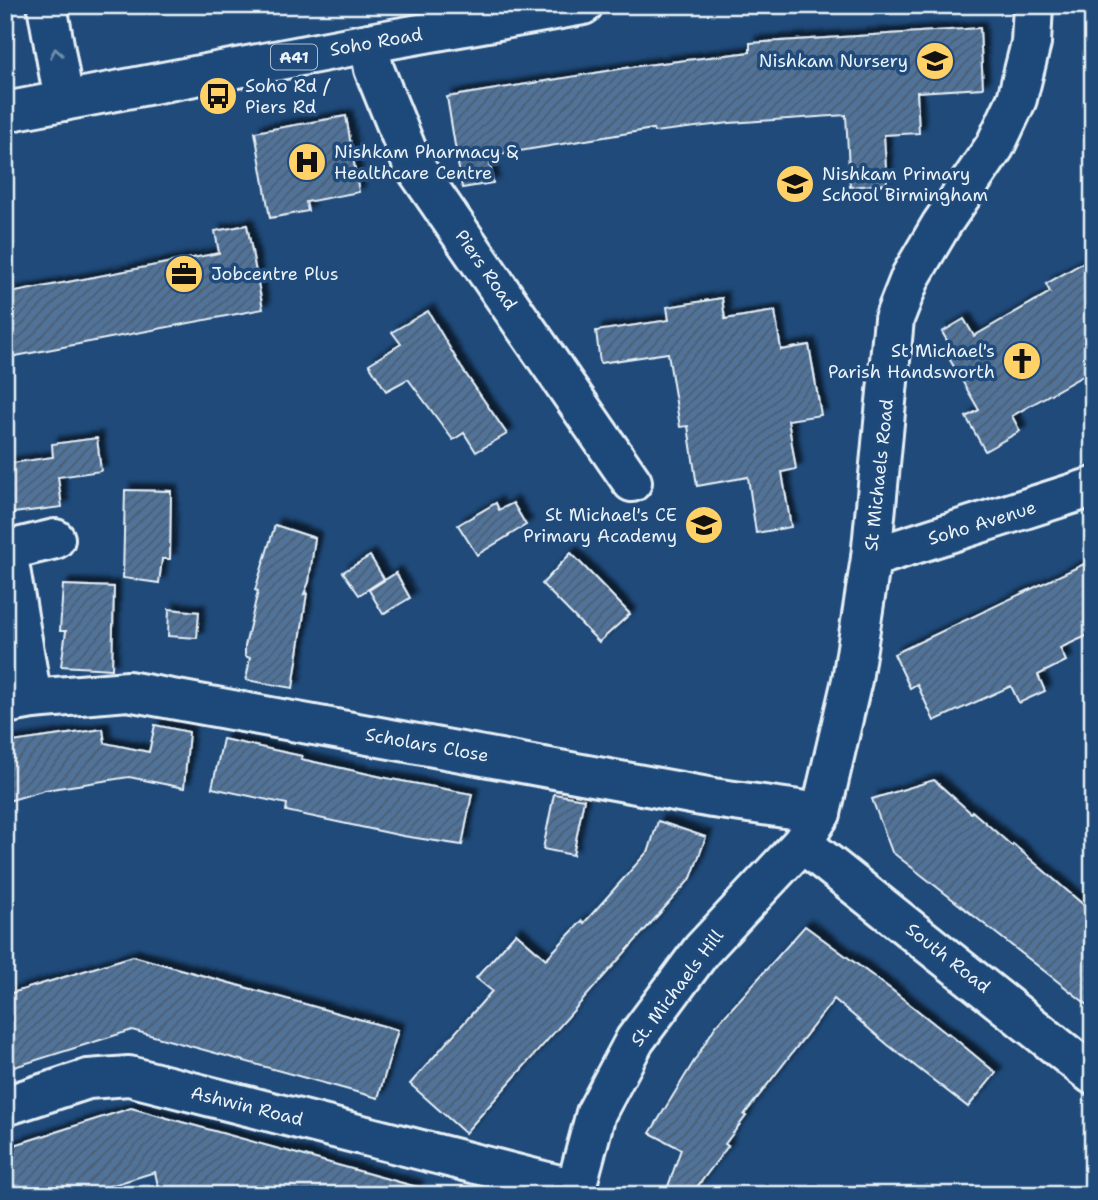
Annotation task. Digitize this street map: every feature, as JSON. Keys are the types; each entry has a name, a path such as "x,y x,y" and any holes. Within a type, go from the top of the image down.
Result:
{"main road":[{"path":"47,5 64,101"},
{"name":"Soho Road","path":"5,112 583,5"},
{"name":"St Michaels Road","path":"811,828 852,680 870,558 894,320 911,276 941,225 995,146 1017,99 1031,43 1033,5"},
{"name":"Piers Road","path":"369,43 374,69 412,163 632,482"},
{"name":"Soho Avenue","path":"870,558 1093,487"},
{"name":"Scholars Close","path":"55,539 6,551 19,701 128,691 713,798 811,828"},
{"name":"South Road","path":"811,828 1093,1075"},
{"name":"St. Michaels Hill","path":"575,1192 596,1113 635,1040 702,950 811,828"},
{"name":"Ashwin Road","path":"5,1106 88,1079 129,1076 479,1181"},
{"path":"479,1181 575,1192"}],"building":[{"path":"980,28 983,88 917,92 919,133 884,135 887,184 850,187 846,115 730,123 654,132 653,129 489,156 493,183 462,188 447,97 638,66 750,52 750,43"},
{"name":"Nishkam Pharmacy & Healthcare Centre","path":"346,116 359,192 306,202 308,211 270,218 255,132"},
{"name":"Jobcentre Plus","path":"247,225 263,309 5,358 5,294 219,253 215,231"},
{"name":"St Michael's Parish Handsworth","path":"1093,257 1093,370 1012,416 1020,431 985,451 966,417 979,410 946,353 952,349 942,332 964,319 974,336 1050,292 1046,284"},
{"path":"722,298 725,319 775,311 781,350 809,345 821,415 788,420 796,469 782,472 791,527 756,533 748,477 697,486 688,426 680,427 668,353 600,363 596,331 669,320 667,307"},
{"path":"428,311 461,367 507,434 476,452 464,433 453,440 408,379 386,391 369,364 401,344 392,332"},
{"path":"97,438 101,471 58,477 62,507 5,514 5,464 53,457 52,444"},
{"path":"125,490 171,491 170,559 162,559 159,583 123,578"},
{"path":"496,503 499,510 513,503 526,525 477,555 458,525"},
{"path":"275,525 315,538 309,582 304,594 307,593 293,688 246,680 250,658 245,656 245,646 258,591 255,590"},
{"path":"571,553 630,614 599,642 542,584"},
{"path":"370,556 384,579 359,595 343,572"},
{"path":"1084,564 1093,583 1093,633 1060,648 1066,661 1038,675 1045,691 1019,703 1011,686 934,721 917,684 910,688 894,654"},
{"path":"396,573 410,598 383,614 369,590"},
{"path":"63,585 114,587 112,669 61,666 66,631 60,631"},
{"path":"169,609 199,612 197,638 168,636"},
{"path":"155,725 189,732 184,788 129,777 45,790 5,802 5,743 103,729 105,743 149,752"},
{"path":"223,739 391,779 472,794 462,845 403,836 286,811 287,804 212,788"},
{"path":"934,780 1093,913 1093,1009 892,852 872,799"},
{"path":"554,794 584,799 573,855 543,849"},
{"path":"658,821 706,837 691,878 465,1133 410,1084 492,991 476,978 516,933 546,959 582,921 584,923 649,850"},
{"path":"805,926 948,1033 996,1073 968,1107 834,999 744,1115 746,1116 725,1144 728,1146 691,1195 665,1195 681,1149 650,1133 715,1027"},
{"path":"133,956 398,1030 378,1098 132,1030 5,1070 5,995"},
{"path":"131,1108 417,1187 415,1195 188,1195 158,1186 155,1172 81,1195 5,1195 5,1148"}],"place":[{"name":"Nishkam Nursery","path":"935,61"},
{"name":"Soho Rd / Piers Rd","path":"218,96"},
{"name":"Nishkam Pharmacy & Healthcare Centre","path":"307,162"},
{"name":"Nishkam Primary School Birmingham","path":"795,184"},
{"name":"Jobcentre Plus","path":"184,274"},
{"name":"St Michael's Parish Handsworth","path":"1022,361"},
{"name":"St Michael's CE Primary Academy","path":"704,525"}]}
